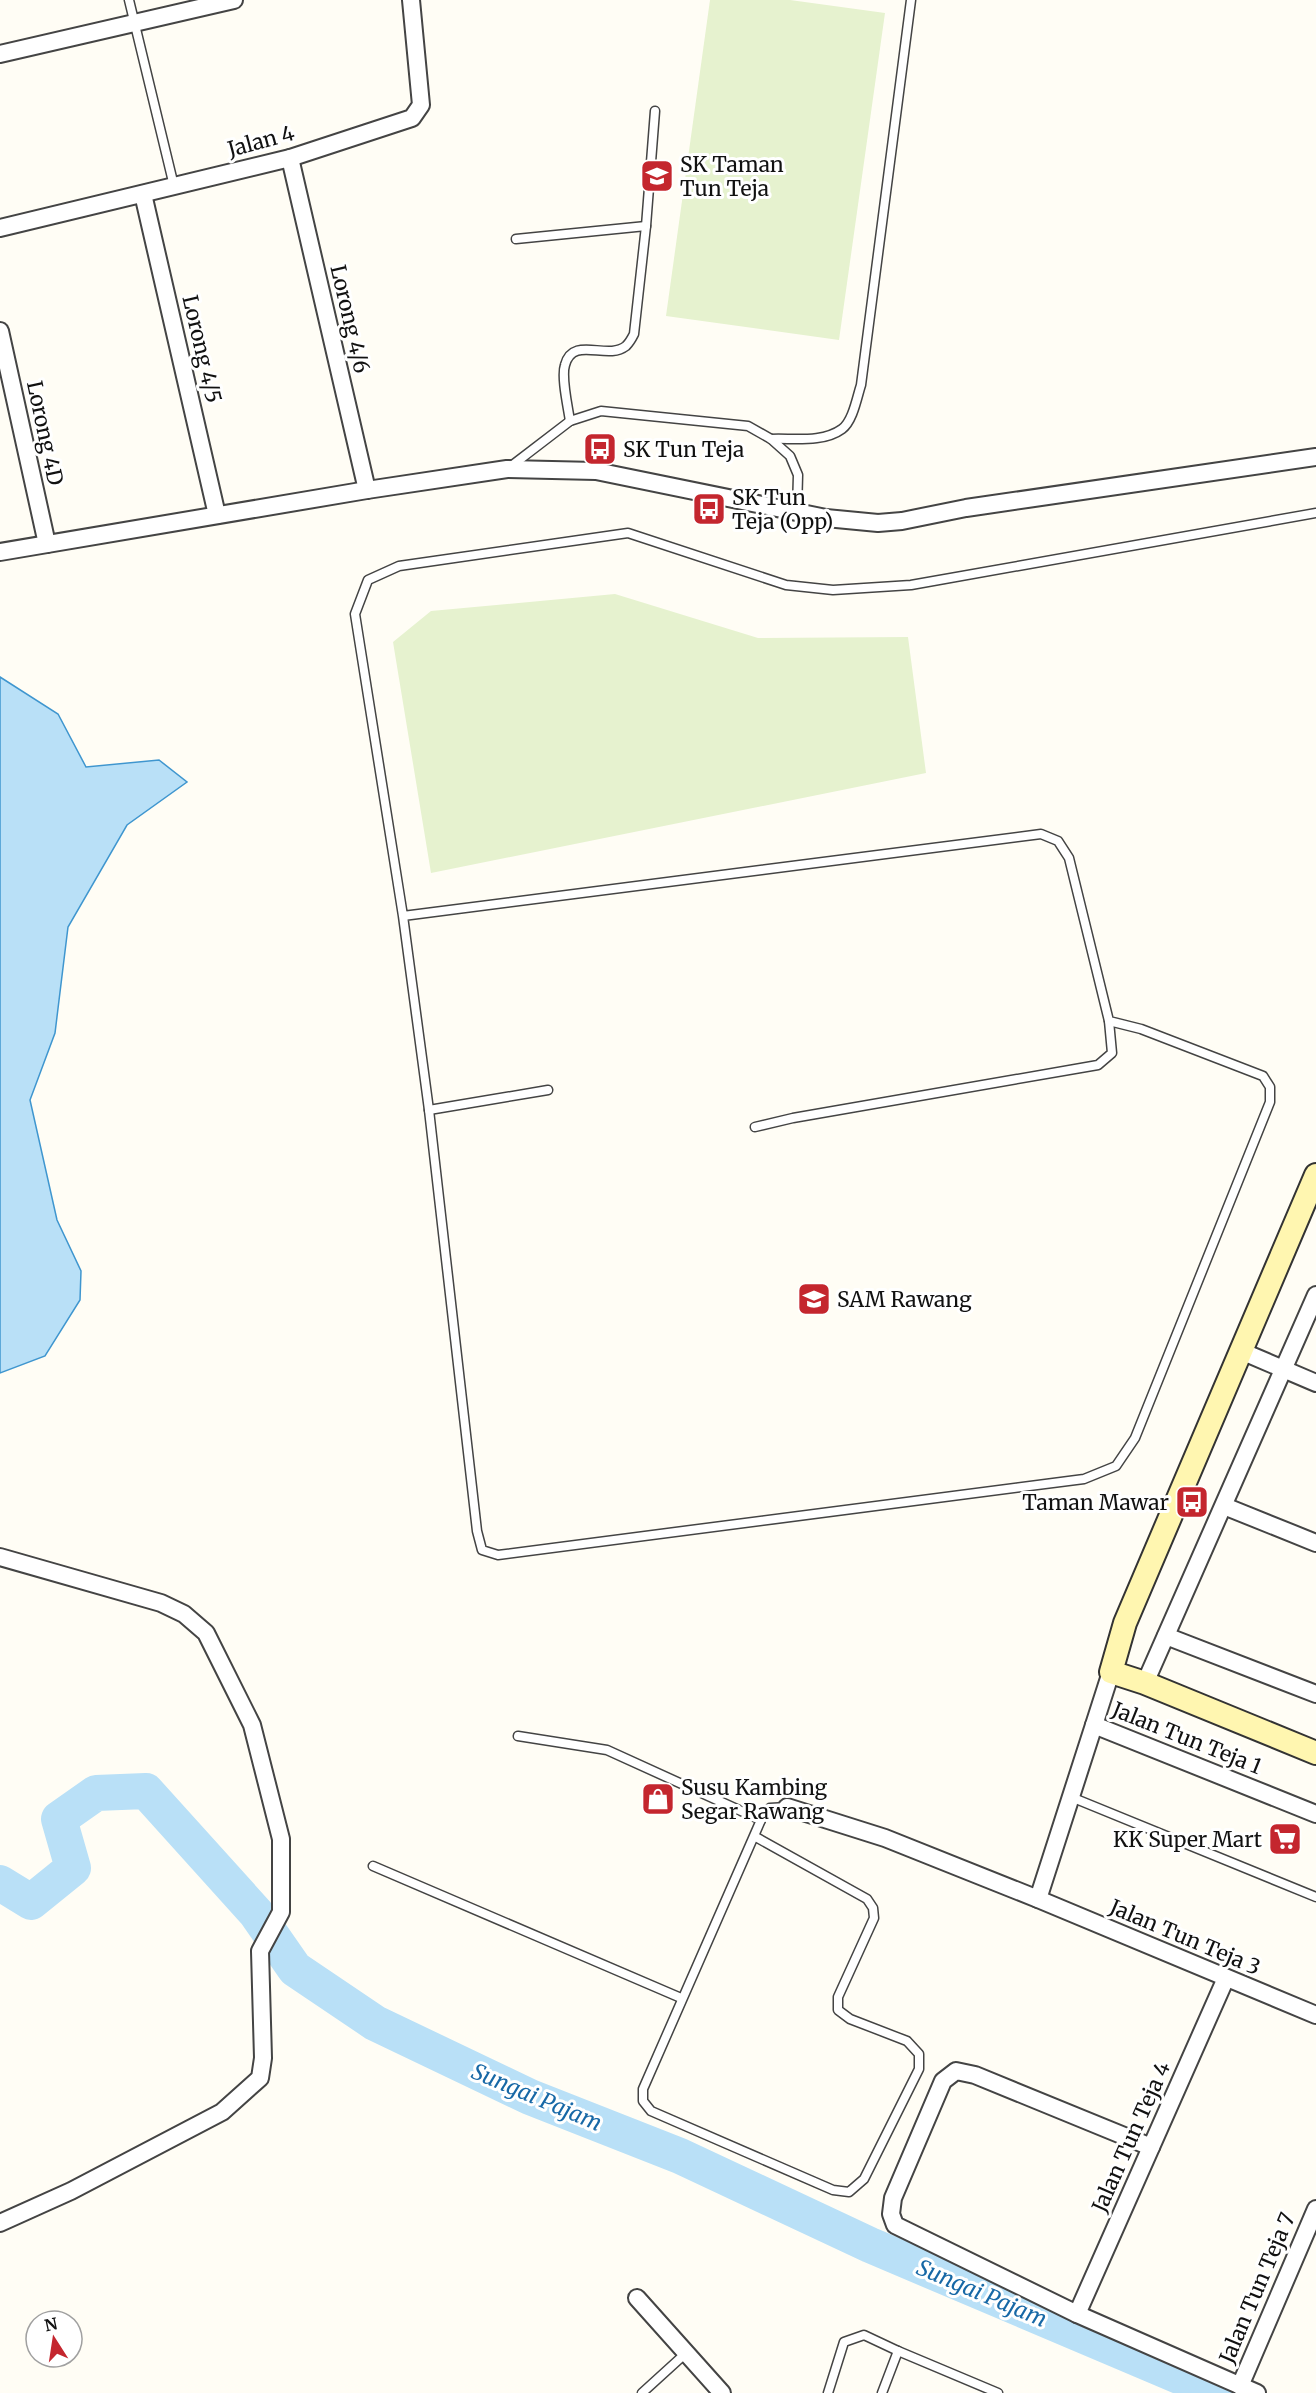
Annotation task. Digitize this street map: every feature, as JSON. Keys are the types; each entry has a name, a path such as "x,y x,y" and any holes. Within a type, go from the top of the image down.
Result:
{"street":[{"path":"0,54 234,0"},
{"name":"Jalan 4","path":"0,228 290,158 412,118 421,105 411,0"},
{"name":"Lorong 4/6","path":"290,158 367,490"},
{"name":"Lorong 4/5","path":"143,194 217,515"},
{"name":"Lorong 4D","path":"0,331 47,544"},
{"path":"0,552 367,490 507,470 596,471 797,511 852,521 878,523 902,521 978,506 1316,457"},
{"path":"1316,1175 1125,1623 1111,1672 1145,1683 1316,1753"},
{"path":"1145,1683 1316,1295"},
{"path":"1241,1352 1316,1383"},
{"path":"1224,1506 1316,1543"},
{"path":"0,1557 161,1603 184,1614 206,1633 252,1725 281,1839 281,1912 260,1950 263,2058 260,2078 222,2112 71,2191 0,2223"},
{"path":"1166,1636 1316,1694"},
{"name":"Jalan Tun Teja 1","path":"1111,1672 1094,1725 1316,1814"},
{"path":"1038,1899 1094,1725"},
{"name":"Jalan Tun Teja 3","path":"787,1807 885,1838 1316,2015"},
{"name":"Jalan Tun Teja 4","path":"1077,2314 1226,1978"},
{"path":"1151,2147 975,2075 956,2071 943,2080 893,2198 891,2214 896,2225 1077,2314 1257,2393"},
{"name":"Jalan Tun Teja 7","path":"1240,2386 1316,2209"},
{"path":"637,2298 722,2393"}],"lane":[{"path":"129,0 174,186"},
{"path":"771,439 818,438 843,428 853,410 861,385 911,0"},
{"path":"570,421 564,366 570,354 581,348 611,352 626,346 634,334 646,226 655,111"},
{"path":"516,239 646,226"},
{"path":"507,470 570,421 602,411 748,426 771,439 790,456 798,475 797,511"},
{"path":"1108,1021 1141,1029 1263,1076 1270,1087 1270,1102 1135,1438 1116,1466 1084,1479 1049,1484 498,1556 482,1550 477,1531 429,1110 403,916 355,614 368,580 399,566 628,533 786,585 833,590 911,585 1316,513"},
{"path":"403,916 1041,834 1058,841 1070,858 1108,1021 1112,1053 1098,1065 793,1118 755,1127"},
{"path":"429,1110 548,1090"},
{"path":"518,1736 607,1750 761,1820"},
{"path":"1071,1797 1316,1897"},
{"path":"754,1836 867,1899 873,1908 874,1918 838,1997 838,2010 850,2019 907,2041 919,2054 919,2069 864,2179 849,2192 833,2190 651,2111 643,2101 643,2089 681,1998 761,1820 770,1808 787,1807"},
{"path":"373,1866 681,1998"},
{"path":"828,2393 844,2342 864,2335 898,2352 998,2393"},
{"path":"642,2393 686,2352"},
{"path":"882,2393 898,2352"}],"green space":[{"path":"710,0 790,0 885,13 839,340 666,316"},
{"path":"615,594 758,638 908,637 926,773 431,873 393,642 431,611"}],"water":[{"path":"0,677 58,714 86,767 159,760 187,782 127,825 68,927 55,1033 30,1100 57,1220 81,1271 80,1300 45,1356 0,1373"}],"waterway":[{"name":"Sungai Pajam","path":"0,1883 31,1902 73,1868 59,1819 96,1793 146,1791 256,1913 295,1969 375,2023 530,2097 680,2156 870,2245 1219,2393"}],"place":[{"name":"SK Taman Tun Teja","path":"657,176"},
{"name":"SK Tun Teja","path":"600,449"},
{"name":"SK Tun Teja (Opp)","path":"709,509"},
{"name":"SAM Rawang","path":"814,1299"},
{"name":"Taman Mawar","path":"1192,1502"},
{"name":"Susu Kambing Segar Rawang","path":"658,1799"},
{"name":"KK Super Mart","path":"1285,1839"}]}
